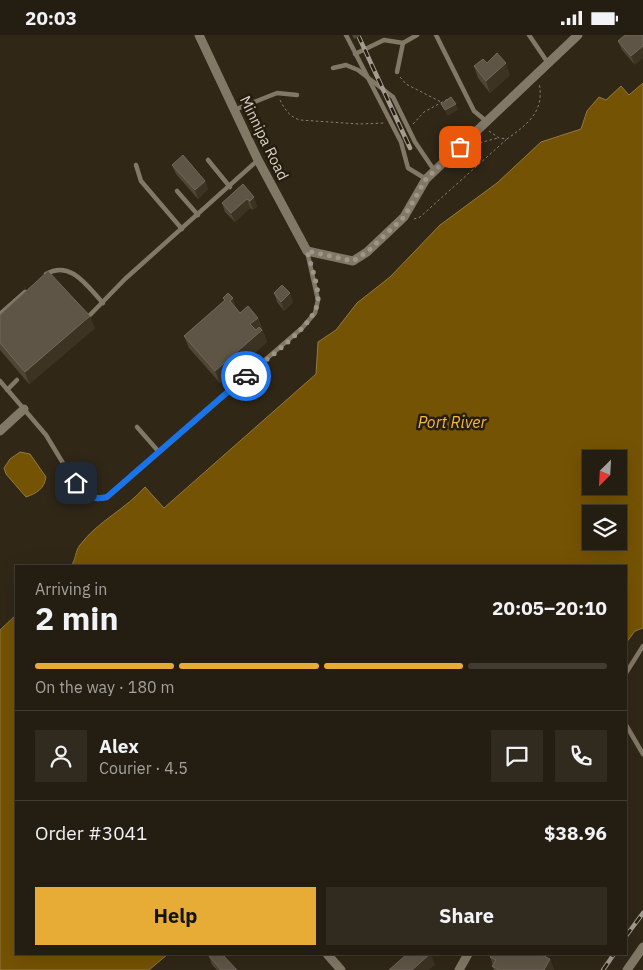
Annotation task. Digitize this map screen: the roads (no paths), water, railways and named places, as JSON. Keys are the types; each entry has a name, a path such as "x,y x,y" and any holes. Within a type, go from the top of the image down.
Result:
{"street":[{"name":"Minnipa Road","path":"199,35 258,160 307,251"},
{"path":"307,251 353,261 367,252 404,217 426,179 434,170 578,35"},
{"path":"0,431 24,409"},
{"path":"627,970 643,947"},
{"path":"328,955 341,970"},
{"path":"459,970 467,955"}],"lane":[{"path":"346,35 401,142 408,169 426,179"},
{"path":"355,54 384,41 403,43 417,35"},
{"path":"436,35 474,111 485,124"},
{"path":"529,35 548,63"},
{"path":"396,72 403,43"},
{"path":"333,68 346,65 358,70 393,97 409,129 434,170"},
{"path":"234,110 276,93 297,95"},
{"path":"208,160 230,187"},
{"path":"89,316 125,279 258,160"},
{"path":"136,165 141,181 182,229"},
{"path":"177,191 198,215"},
{"path":"0,381 46,435 76,483 88,497 98,499 107,497 302,328 314,313 318,300 307,251"},
{"path":"41,279 48,273 61,269 74,272 103,303"},
{"path":"0,314 27,290"},
{"path":"7,390 17,380"},
{"path":"137,427 158,451"},
{"path":"627,671 643,646"},
{"path":"627,727 643,754"}],"water":[{"name":"Port River","path":"643,83 643,628 635,631 627,642 627,565 72,565 78,547 87,537 145,487 164,508 316,374 318,342 336,330 357,303 390,277 440,225 497,183 541,142 581,129 587,111 599,97 606,100 621,86 629,95"},
{"path":"20,452 30,454 46,477 44,485 39,490 26,497 6,474 4,468 10,459"},
{"path":"15,616 15,955 167,955 149,970 0,970 0,630"}],"railway":[{"path":"358,35 410,148"},
{"path":"627,935 643,913"},
{"path":"603,970 613,955"}]}
